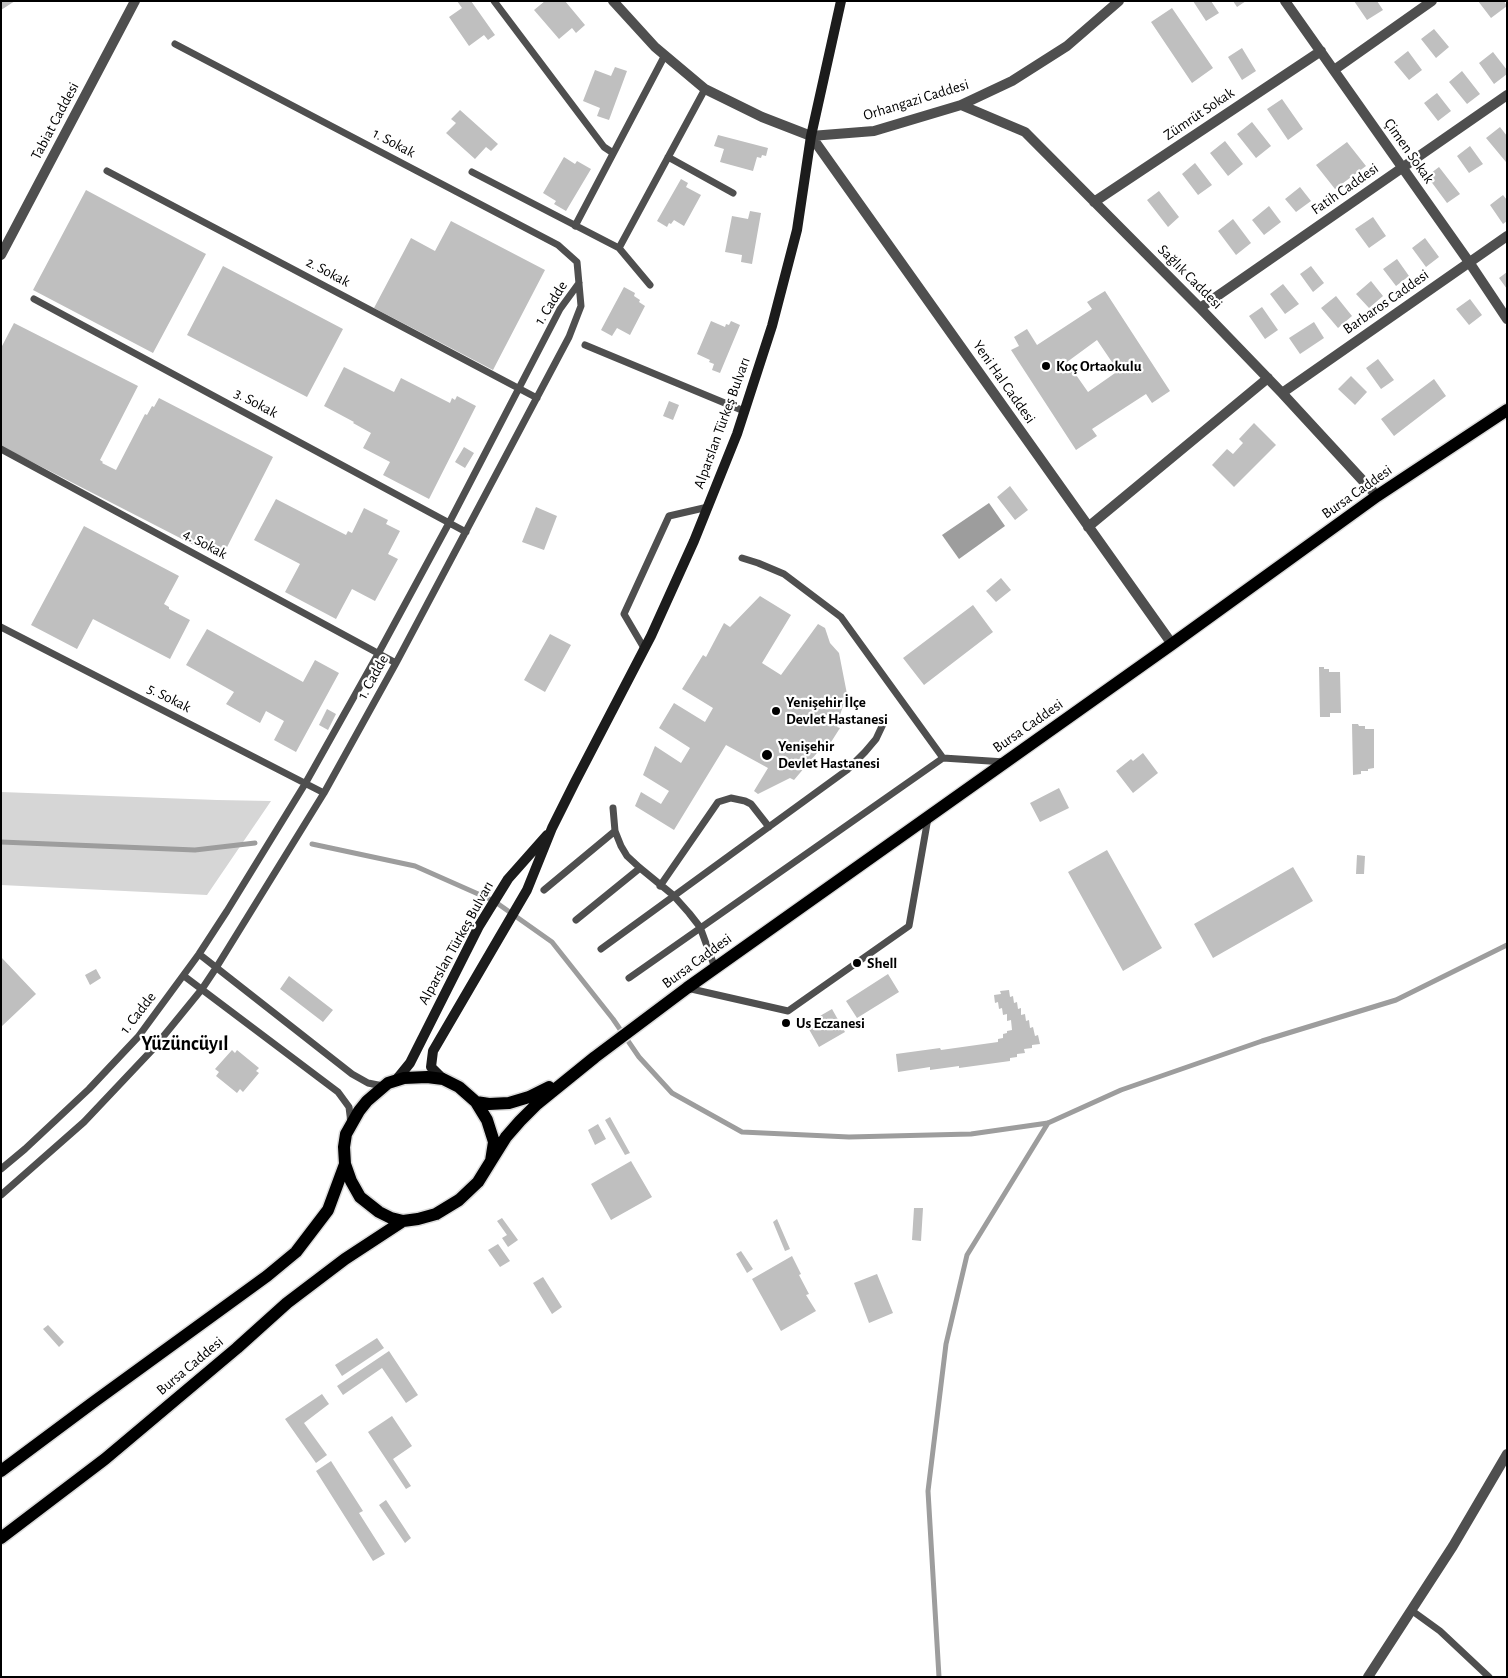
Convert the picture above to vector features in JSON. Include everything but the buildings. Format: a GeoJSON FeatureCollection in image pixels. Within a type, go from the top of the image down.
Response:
{"type":"FeatureCollection","features":[{"type":"Feature","properties":{"kind":"main road","name":"Alparslan Türkeş Bulvarı"},"geometry":{"type":"LineString","coordinates":[[443,1080],[431,1067],[433,1051],[527,890],[552,828],[644,648],[694,541],[744,411],[772,326],[797,230],[811,136],[841,1]]}},
{"type":"Feature","properties":{"kind":"main road","name":"Bursa Caddesi"},"geometry":{"type":"LineString","coordinates":[[491,1161],[506,1137],[537,1104],[687,988],[1378,496],[1507,410]]}},
{"type":"Feature","properties":{"kind":"main road","name":"Alparslan Türkeş Bulvarı"},"geometry":{"type":"LineString","coordinates":[[397,1079],[410,1063],[479,926],[508,879],[552,828]]}},
{"type":"Feature","properties":{"kind":"main road","name":"Bursa Caddesi"},"geometry":{"type":"LineString","coordinates":[[476,1102],[489,1104],[509,1103],[529,1097],[571,1076]]}},
{"type":"Feature","properties":{"kind":"main road"},"geometry":{"type":"LineString","coordinates":[[427,1077],[443,1080],[459,1087],[476,1102],[488,1120],[494,1142],[491,1161],[478,1182],[459,1200],[436,1214],[418,1220],[403,1221],[391,1218],[379,1212],[360,1197],[351,1181],[345,1164],[344,1147],[346,1134],[366,1101],[383,1086],[397,1079],[427,1077]]}},
{"type":"Feature","properties":{"kind":"main road","name":"Bursa Caddesi"},"geometry":{"type":"LineString","coordinates":[[1,1471],[267,1276],[296,1252],[328,1210],[345,1164]]}},
{"type":"Feature","properties":{"kind":"main road","name":"Bursa Caddesi"},"geometry":{"type":"LineString","coordinates":[[1,1538],[105,1459],[237,1348],[287,1303],[345,1259],[403,1221]]}},
{"type":"Feature","properties":{"kind":"street","name":"Tabiat Caddesi"},"geometry":{"type":"LineString","coordinates":[[1,254],[135,1]]}},
{"type":"Feature","properties":{"kind":"street"},"geometry":{"type":"LineString","coordinates":[[613,1],[665,55],[705,89],[762,118],[811,136]]}},
{"type":"Feature","properties":{"kind":"street","name":"Orhangazi Caddesi"},"geometry":{"type":"LineString","coordinates":[[811,136],[874,131],[961,105],[1012,81],[1067,46],[1119,1]]}},
{"type":"Feature","properties":{"kind":"street","name":"Çimen Sokak"},"geometry":{"type":"LineString","coordinates":[[1286,1],[1507,319]]}},
{"type":"Feature","properties":{"kind":"street"},"geometry":{"type":"LineString","coordinates":[[1334,70],[1432,1]]}},
{"type":"Feature","properties":{"kind":"street","name":"Zümrüt Sokak"},"geometry":{"type":"LineString","coordinates":[[1094,202],[1321,51]]}},
{"type":"Feature","properties":{"kind":"street","name":"Fatih Caddesi"},"geometry":{"type":"LineString","coordinates":[[1200,308],[1507,95]]}},
{"type":"Feature","properties":{"kind":"street","name":"Sağlık Caddesi"},"geometry":{"type":"LineString","coordinates":[[961,105],[1025,132],[1282,392],[1378,496]]}},
{"type":"Feature","properties":{"kind":"street","name":"Yeni Hal Caddesi"},"geometry":{"type":"LineString","coordinates":[[811,136],[1172,644]]}},
{"type":"Feature","properties":{"kind":"street","name":"Barbaros Caddesi"},"geometry":{"type":"LineString","coordinates":[[1282,392],[1507,236]]}},
{"type":"Feature","properties":{"kind":"street"},"geometry":{"type":"LineString","coordinates":[[1088,527],[1268,378]]}},
{"type":"Feature","properties":{"kind":"street"},"geometry":{"type":"LineString","coordinates":[[1368,1677],[1453,1546],[1507,1454]]}},
{"type":"Feature","properties":{"kind":"lane"},"geometry":{"type":"LineString","coordinates":[[494,1],[604,147],[613,153]]}},
{"type":"Feature","properties":{"kind":"lane","name":"1. Sokak"},"geometry":{"type":"LineString","coordinates":[[175,44],[558,245],[577,262],[579,283]]}},
{"type":"Feature","properties":{"kind":"lane"},"geometry":{"type":"LineString","coordinates":[[575,226],[665,55]]}},
{"type":"Feature","properties":{"kind":"lane"},"geometry":{"type":"LineString","coordinates":[[619,248],[705,89]]}},
{"type":"Feature","properties":{"kind":"lane"},"geometry":{"type":"LineString","coordinates":[[668,157],[732,193]]}},
{"type":"Feature","properties":{"kind":"lane","name":"2. Sokak"},"geometry":{"type":"LineString","coordinates":[[107,171],[537,398]]}},
{"type":"Feature","properties":{"kind":"lane"},"geometry":{"type":"LineString","coordinates":[[472,172],[619,248],[650,285]]}},
{"type":"Feature","properties":{"kind":"lane","name":"1. Cadde"},"geometry":{"type":"LineString","coordinates":[[1,1169],[82,1096],[138,1037],[200,954],[228,912],[305,784],[378,654],[449,523],[560,309],[579,283]]}},
{"type":"Feature","properties":{"kind":"lane","name":"1. Cadde"},"geometry":{"type":"LineString","coordinates":[[1,1195],[84,1122],[154,1049],[202,989],[216,968],[324,794],[466,532],[569,337],[581,306],[579,283]]}},
{"type":"Feature","properties":{"kind":"lane","name":"3. Sokak"},"geometry":{"type":"LineString","coordinates":[[34,299],[466,532]]}},
{"type":"Feature","properties":{"kind":"lane"},"geometry":{"type":"LineString","coordinates":[[585,345],[744,411]]}},
{"type":"Feature","properties":{"kind":"lane","name":"4. Sokak"},"geometry":{"type":"LineString","coordinates":[[1,449],[396,664]]}},
{"type":"Feature","properties":{"kind":"lane"},"geometry":{"type":"LineString","coordinates":[[644,648],[624,614],[668,516],[708,507]]}},
{"type":"Feature","properties":{"kind":"lane"},"geometry":{"type":"LineString","coordinates":[[742,558],[784,574],[841,617],[943,758]]}},
{"type":"Feature","properties":{"kind":"lane","name":"5. Sokak"},"geometry":{"type":"LineString","coordinates":[[1,627],[324,794]]}},
{"type":"Feature","properties":{"kind":"lane"},"geometry":{"type":"LineString","coordinates":[[601,949],[672,895],[847,770],[876,738],[884,722]]}},
{"type":"Feature","properties":{"kind":"lane"},"geometry":{"type":"LineString","coordinates":[[629,978],[943,758],[1005,762]]}},
{"type":"Feature","properties":{"kind":"lane"},"geometry":{"type":"LineString","coordinates":[[660,886],[718,802],[731,798],[751,804],[768,827]]}},
{"type":"Feature","properties":{"kind":"lane"},"geometry":{"type":"LineString","coordinates":[[613,808],[615,831],[627,856],[672,895],[700,927],[715,968]]}},
{"type":"Feature","properties":{"kind":"lane"},"geometry":{"type":"LineString","coordinates":[[687,988],[788,1011],[879,948],[909,926],[928,818]]}},
{"type":"Feature","properties":{"kind":"lane"},"geometry":{"type":"LineString","coordinates":[[544,890],[615,831]]}},
{"type":"Feature","properties":{"kind":"lane"},"geometry":{"type":"LineString","coordinates":[[576,920],[640,868]]}},
{"type":"Feature","properties":{"kind":"lane"},"geometry":{"type":"LineString","coordinates":[[200,954],[352,1074],[368,1083],[383,1086]]}},
{"type":"Feature","properties":{"kind":"lane"},"geometry":{"type":"LineString","coordinates":[[184,976],[338,1092],[349,1107],[351,1123]]}},
{"type":"Feature","properties":{"kind":"lane"},"geometry":{"type":"LineString","coordinates":[[1411,1610],[1440,1631],[1489,1677]]}},
{"type":"Feature","properties":{"kind":"shaded area"},"geometry":{"type":"Polygon","coordinates":[[[989,503],[1005,526],[959,559],[942,535],[989,503]]]}},
{"type":"Feature","properties":{"kind":"shaded area"},"geometry":{"type":"Polygon","coordinates":[[[1,792],[271,801],[207,895],[1,885],[1,792]]]}},
{"type":"Feature","properties":{"kind":"waterway"},"geometry":{"type":"LineString","coordinates":[[1,842],[195,850],[255,843]]}},
{"type":"Feature","properties":{"kind":"waterway"},"geometry":{"type":"LineString","coordinates":[[312,844],[415,866],[494,901],[552,942],[613,1019],[639,1057],[672,1093],[742,1132],[849,1137],[971,1134],[1048,1123],[1121,1090],[1262,1041],[1396,1000],[1507,945]]}},
{"type":"Feature","properties":{"kind":"waterway"},"geometry":{"type":"LineString","coordinates":[[939,1677],[928,1491],[946,1344],[967,1255],[1048,1123]]}},
{"type":"Feature","properties":{"kind":"place","name":"Koç Ortaokulu"},"geometry":{"type":"Point","coordinates":[1046,366]}},
{"type":"Feature","properties":{"kind":"place","name":"Yenişehir İlçe Devlet Hastanesi"},"geometry":{"type":"Point","coordinates":[776,711]}},
{"type":"Feature","properties":{"kind":"place","name":"Yenişehir Devlet Hastanesi"},"geometry":{"type":"Point","coordinates":[767,755]}},
{"type":"Feature","properties":{"kind":"place","name":"Shell"},"geometry":{"type":"Point","coordinates":[857,963]}},
{"type":"Feature","properties":{"kind":"place","name":"Us Eczanesi"},"geometry":{"type":"Point","coordinates":[786,1023]}},
{"type":"Feature","properties":{"kind":"district","name":"Yüzüncüyıl"},"geometry":{"type":"Point","coordinates":[185,1044]}}]}
